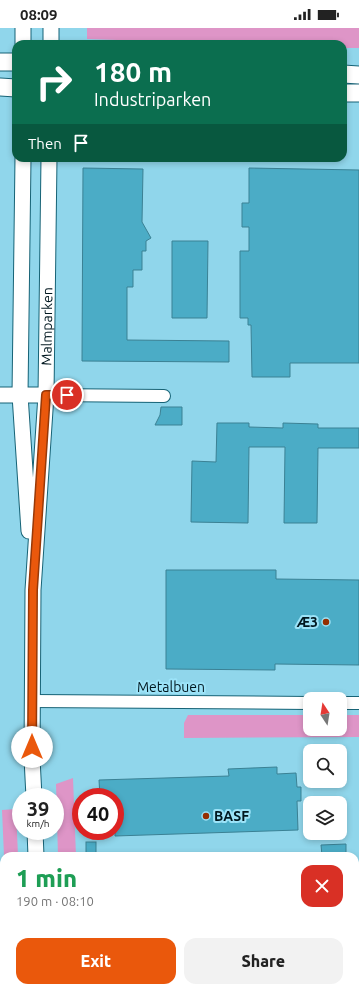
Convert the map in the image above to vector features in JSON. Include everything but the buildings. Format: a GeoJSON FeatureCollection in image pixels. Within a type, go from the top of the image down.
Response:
{"type":"FeatureCollection","features":[{"type":"Feature","properties":{"kind":"main road"},"geometry":{"type":"LineString","coordinates":[[0,62],[12,62]]}},
{"type":"Feature","properties":{"kind":"main road"},"geometry":{"type":"LineString","coordinates":[[347,74],[359,75]]}},
{"type":"Feature","properties":{"kind":"main road"},"geometry":{"type":"LineString","coordinates":[[0,87],[12,88]]}},
{"type":"Feature","properties":{"kind":"main road"},"geometry":{"type":"LineString","coordinates":[[347,93],[359,93]]}},
{"type":"Feature","properties":{"kind":"street"},"geometry":{"type":"LineString","coordinates":[[23,28],[23,40]]}},
{"type":"Feature","properties":{"kind":"street"},"geometry":{"type":"LineString","coordinates":[[51,28],[51,40]]}},
{"type":"Feature","properties":{"kind":"street","name":"Malmparken"},"geometry":{"type":"LineString","coordinates":[[23,162],[20,395],[33,590]]}},
{"type":"Feature","properties":{"kind":"street","name":"Malmparken"},"geometry":{"type":"LineString","coordinates":[[34,788],[32,701],[33,590],[46,395],[49,162]]}},
{"type":"Feature","properties":{"kind":"street"},"geometry":{"type":"LineString","coordinates":[[0,395],[164,396]]}},
{"type":"Feature","properties":{"kind":"street","name":"Metalbuen"},"geometry":{"type":"LineString","coordinates":[[32,701],[303,703]]}},
{"type":"Feature","properties":{"kind":"street"},"geometry":{"type":"LineString","coordinates":[[347,703],[359,703]]}},
{"type":"Feature","properties":{"kind":"street"},"geometry":{"type":"LineString","coordinates":[[35,840],[36,852]]}},
{"type":"Feature","properties":{"kind":"shaded area"},"geometry":{"type":"Polygon","coordinates":[[[87,28],[359,28],[359,48],[347,48],[347,40],[87,39],[87,28]]]}},
{"type":"Feature","properties":{"kind":"shaded area"},"geometry":{"type":"Polygon","coordinates":[[[188,715],[303,715],[303,736],[347,736],[347,715],[359,715],[359,737],[184,738],[184,723],[188,715]]]}},
{"type":"Feature","properties":{"kind":"shaded area"},"geometry":{"type":"Polygon","coordinates":[[[73,778],[72,840],[75,840],[76,852],[58,852],[58,840],[64,840],[64,788],[56,788],[56,784],[73,778]]]}},
{"type":"Feature","properties":{"kind":"shaded area"},"geometry":{"type":"Polygon","coordinates":[[[12,809],[12,840],[17,840],[18,852],[4,852],[2,810],[12,809]]]}},
{"type":"Feature","properties":{"kind":"place","name":"Æ3"},"geometry":{"type":"Point","coordinates":[326,622]}},
{"type":"Feature","properties":{"kind":"place","name":"BASF"},"geometry":{"type":"Point","coordinates":[206,816]}},
{"type":"Feature","properties":{"kind":"route"},"geometry":{"type":"LineString","coordinates":[[32,747],[33,590],[46,395],[67,395]]}}]}
